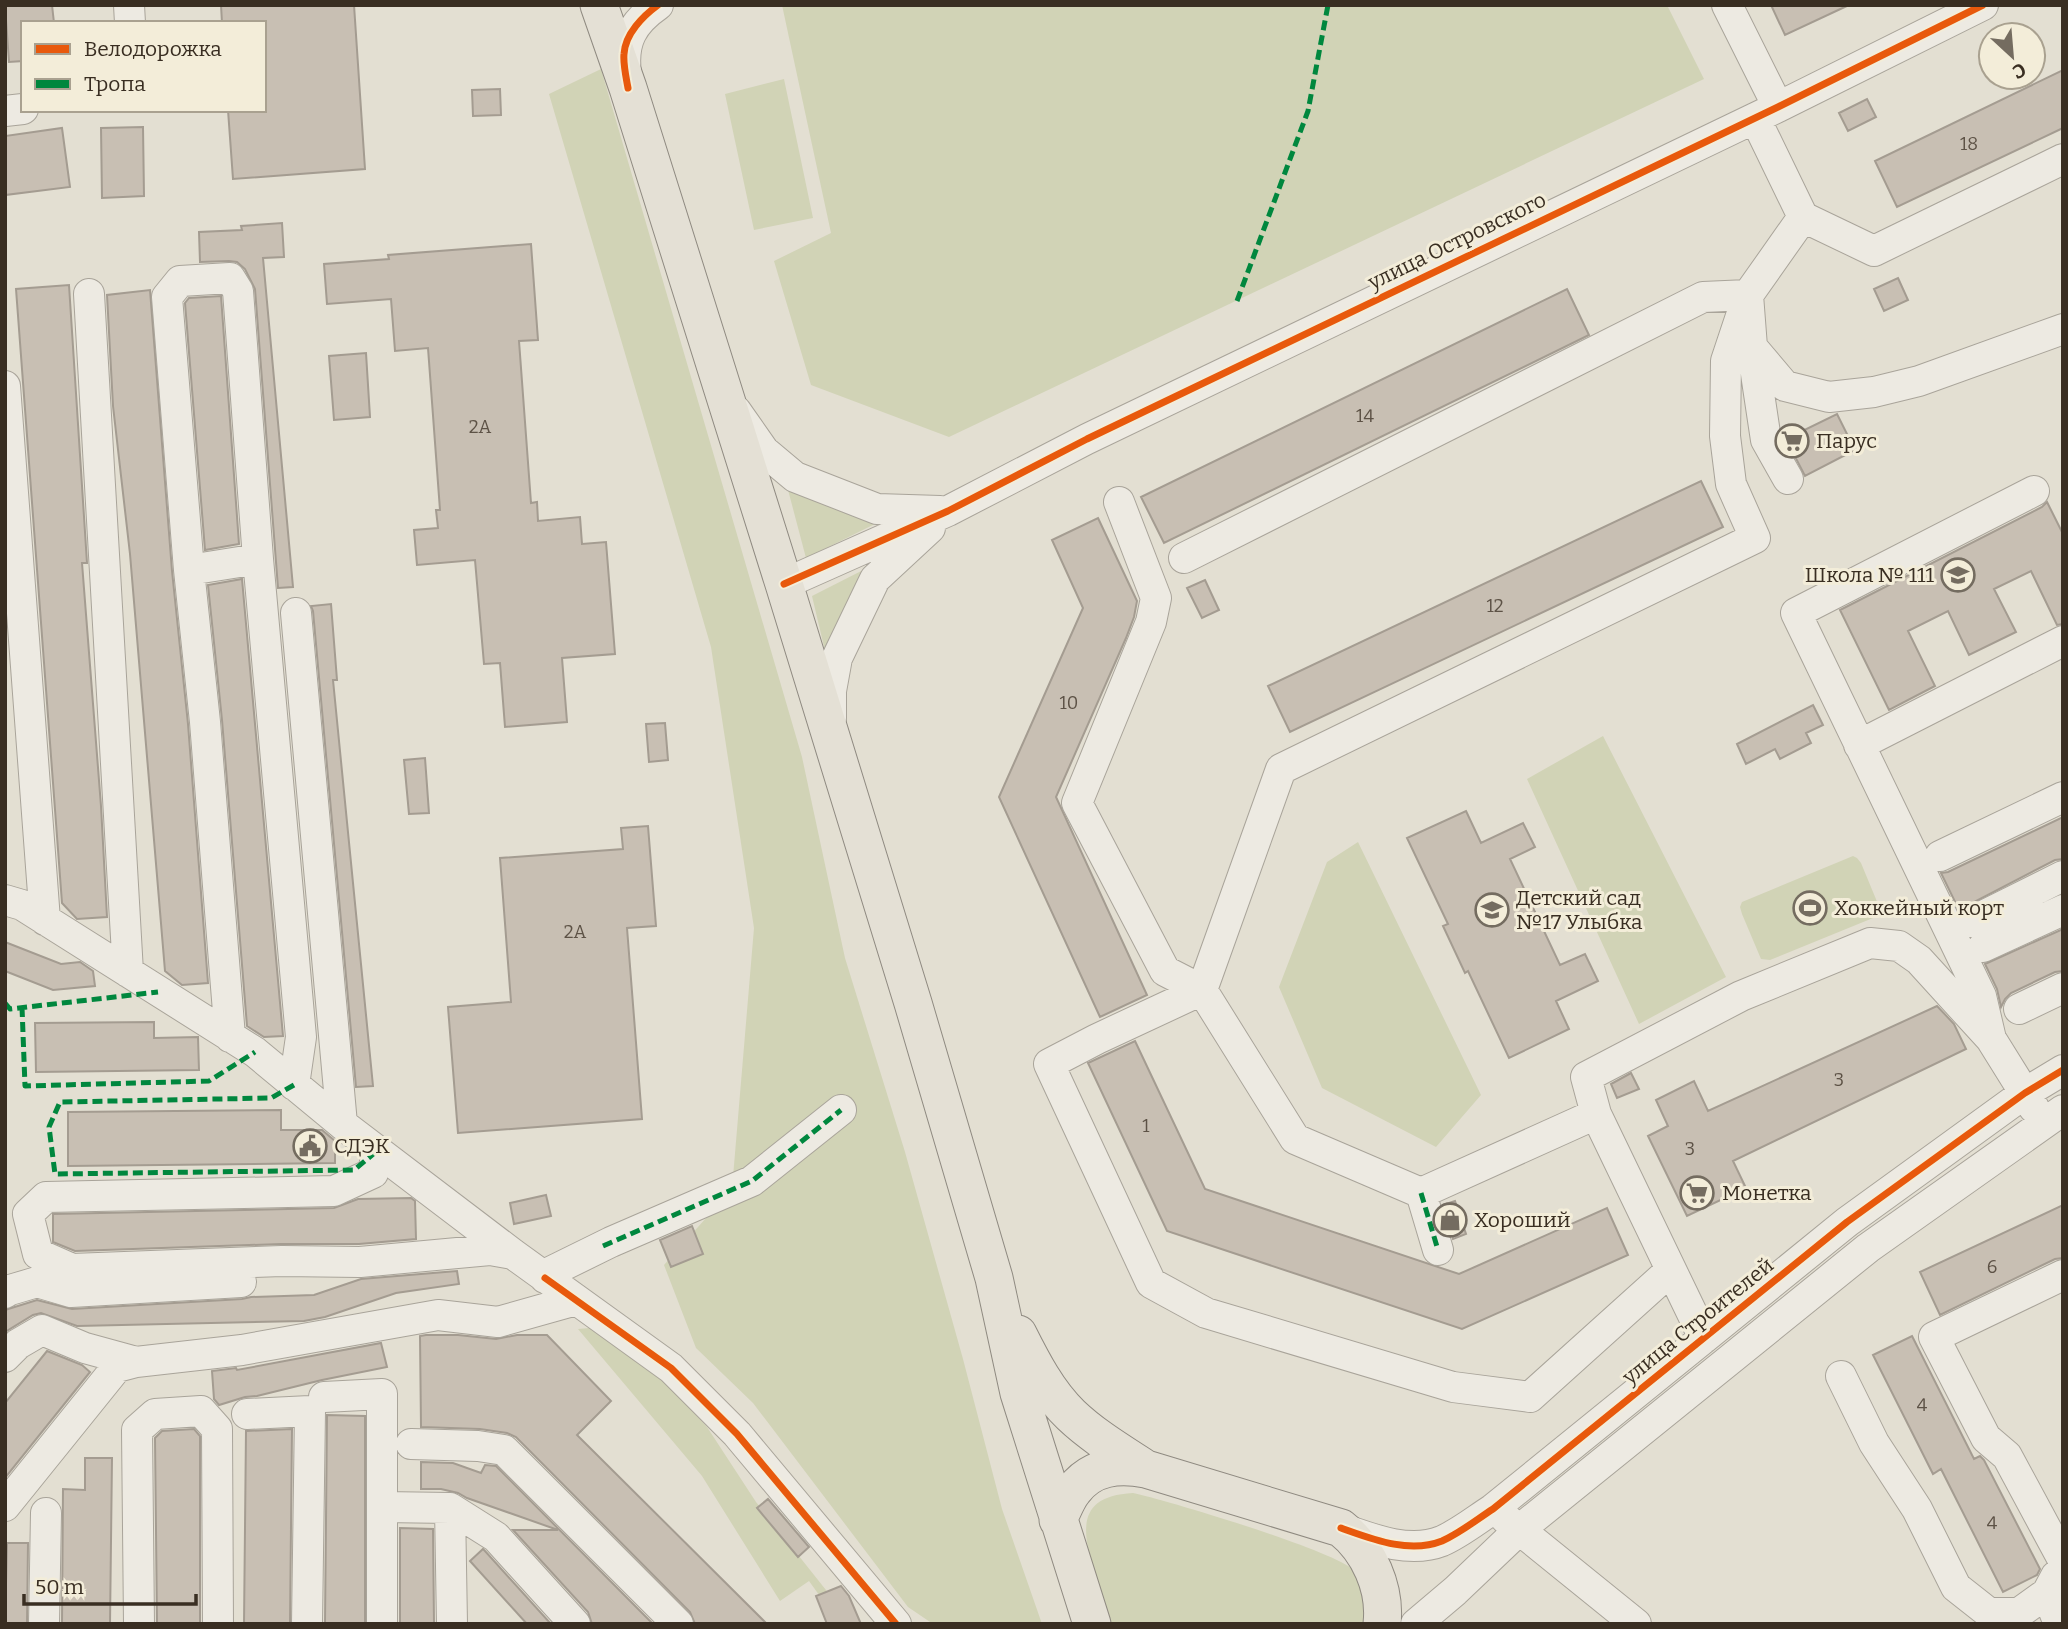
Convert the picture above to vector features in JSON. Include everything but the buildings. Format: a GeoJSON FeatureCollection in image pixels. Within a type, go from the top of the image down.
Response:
{"type":"FeatureCollection","features":[{"type":"Feature","properties":{"kind":"main road"},"geometry":{"type":"LineString","coordinates":[[599,5],[725,395],[913,1003],[994,1278],[1019,1393],[1091,1624]]}},
{"type":"Feature","properties":{"kind":"main road"},"geometry":{"type":"LineString","coordinates":[[994,1278],[1032,1362],[1069,1413],[1089,1431],[1146,1469]]}},
{"type":"Feature","properties":{"kind":"main road"},"geometry":{"type":"LineString","coordinates":[[1058,1520],[1073,1490],[1086,1478],[1111,1466],[1125,1465],[1340,1528],[1353,1538],[1364,1552],[1377,1580],[1383,1611],[1382,1624]]}},
{"type":"Feature","properties":{"kind":"street"},"geometry":{"type":"LineString","coordinates":[[628,88],[624,54],[629,36],[647,13],[658,5]]}},
{"type":"Feature","properties":{"kind":"street"},"geometry":{"type":"LineString","coordinates":[[1727,5],[1803,217],[1874,251],[2063,159]]}},
{"type":"Feature","properties":{"kind":"street","name":"улица Островского"},"geometry":{"type":"LineString","coordinates":[[948,511],[1087,439],[1767,113],[1983,5]]}},
{"type":"Feature","properties":{"kind":"street"},"geometry":{"type":"LineString","coordinates":[[1671,1270],[1530,1396],[1453,1387],[1206,1313],[1151,1283],[1049,1064],[1202,990],[1281,769],[1755,538],[1731,484],[1725,436],[1726,362],[1748,295],[1803,217]]}},
{"type":"Feature","properties":{"kind":"street"},"geometry":{"type":"LineString","coordinates":[[230,1037],[167,297],[180,281],[230,278],[238,291],[258,559],[301,1037],[294,1085]]}},
{"type":"Feature","properties":{"kind":"street"},"geometry":{"type":"LineString","coordinates":[[89,294],[128,972]]}},
{"type":"Feature","properties":{"kind":"street"},"geometry":{"type":"LineString","coordinates":[[1748,295],[1752,346],[1766,440],[1788,479]]}},
{"type":"Feature","properties":{"kind":"street"},"geometry":{"type":"LineString","coordinates":[[1184,558],[1703,297],[1748,295]]}},
{"type":"Feature","properties":{"kind":"street"},"geometry":{"type":"LineString","coordinates":[[1752,346],[1785,386],[1829,397],[1874,392],[1919,381],[2063,329]]}},
{"type":"Feature","properties":{"kind":"street"},"geometry":{"type":"LineString","coordinates":[[5,386],[46,920]]}},
{"type":"Feature","properties":{"kind":"street"},"geometry":{"type":"LineString","coordinates":[[725,395],[764,451],[795,477],[877,509],[948,511]]}},
{"type":"Feature","properties":{"kind":"street"},"geometry":{"type":"LineString","coordinates":[[1991,1039],[1981,996],[1796,613],[2034,491]]}},
{"type":"Feature","properties":{"kind":"street"},"geometry":{"type":"LineString","coordinates":[[1119,502],[1156,598],[1151,622],[1077,803],[1165,971],[1202,990],[1295,1139],[1421,1193],[1596,1114]]}},
{"type":"Feature","properties":{"kind":"street"},"geometry":{"type":"LineString","coordinates":[[784,584],[948,511]]}},
{"type":"Feature","properties":{"kind":"street"},"geometry":{"type":"LineString","coordinates":[[831,737],[831,691],[837,658],[875,579],[948,511]]}},
{"type":"Feature","properties":{"kind":"street"},"geometry":{"type":"LineString","coordinates":[[189,570],[258,559]]}},
{"type":"Feature","properties":{"kind":"street"},"geometry":{"type":"LineString","coordinates":[[296,613],[342,1124]]}},
{"type":"Feature","properties":{"kind":"street"},"geometry":{"type":"LineString","coordinates":[[1859,745],[2063,640]]}},
{"type":"Feature","properties":{"kind":"street"},"geometry":{"type":"LineString","coordinates":[[1940,856],[2063,797]]}},
{"type":"Feature","properties":{"kind":"street"},"geometry":{"type":"LineString","coordinates":[[2063,876],[1977,935],[2063,910]]}},
{"type":"Feature","properties":{"kind":"street"},"geometry":{"type":"LineString","coordinates":[[5,900],[22,905],[255,1052],[377,1151],[545,1278],[671,1368],[737,1434],[896,1624]]}},
{"type":"Feature","properties":{"kind":"street"},"geometry":{"type":"LineString","coordinates":[[1416,1624],[1520,1530],[1868,1248],[2053,1116],[2025,1093],[1991,1039],[1919,960],[1899,946],[1870,943],[1741,996],[1586,1077],[1596,1114],[1704,1338]]}},
{"type":"Feature","properties":{"kind":"street"},"geometry":{"type":"LineString","coordinates":[[2019,1009],[2063,988]]}},
{"type":"Feature","properties":{"kind":"street","name":"улица Строителей"},"geometry":{"type":"LineString","coordinates":[[1340,1528],[1393,1544],[1415,1545],[1440,1541],[1470,1525],[1847,1222],[2025,1093],[2063,1070]]}},
{"type":"Feature","properties":{"kind":"street"},"geometry":{"type":"LineString","coordinates":[[545,1278],[550,1272],[603,1246],[752,1181],[841,1110]]}},
{"type":"Feature","properties":{"kind":"street"},"geometry":{"type":"LineString","coordinates":[[377,1151],[373,1173],[334,1191],[46,1197],[28,1214],[38,1254],[72,1269],[282,1261],[360,1262],[491,1250],[513,1254]]}},
{"type":"Feature","properties":{"kind":"street"},"geometry":{"type":"LineString","coordinates":[[1421,1193],[1438,1250]]}},
{"type":"Feature","properties":{"kind":"street"},"geometry":{"type":"LineString","coordinates":[[5,1293],[37,1282],[71,1292],[322,1278],[360,1262]]}},
{"type":"Feature","properties":{"kind":"street"},"geometry":{"type":"LineString","coordinates":[[1841,1376],[1874,1443],[1917,1509],[1956,1587],[1989,1613],[2019,1613],[2047,1593],[2063,1561],[2007,1456],[1986,1438],[1934,1337],[2063,1275]]}},
{"type":"Feature","properties":{"kind":"street"},"geometry":{"type":"LineString","coordinates":[[5,1506],[117,1367],[242,1350],[438,1315],[498,1322],[576,1300]]}},
{"type":"Feature","properties":{"kind":"street"},"geometry":{"type":"LineString","coordinates":[[5,1357],[18,1344],[43,1330],[85,1348],[136,1363]]}},
{"type":"Feature","properties":{"kind":"street"},"geometry":{"type":"LineString","coordinates":[[324,1397],[382,1394],[382,1624]]}},
{"type":"Feature","properties":{"kind":"street"},"geometry":{"type":"LineString","coordinates":[[139,1624],[137,1430],[155,1414],[201,1411],[218,1429],[218,1624]]}},
{"type":"Feature","properties":{"kind":"street"},"geometry":{"type":"LineString","coordinates":[[247,1414],[310,1411],[307,1624]]}},
{"type":"Feature","properties":{"kind":"street"},"geometry":{"type":"LineString","coordinates":[[411,1444],[478,1446],[504,1450],[678,1624]]}},
{"type":"Feature","properties":{"kind":"street"},"geometry":{"type":"LineString","coordinates":[[383,1507],[450,1508],[496,1537],[575,1624]]}},
{"type":"Feature","properties":{"kind":"street"},"geometry":{"type":"LineString","coordinates":[[450,1508],[452,1624]]}},
{"type":"Feature","properties":{"kind":"street"},"geometry":{"type":"LineString","coordinates":[[1493,1509],[1636,1624]]}},
{"type":"Feature","properties":{"kind":"street"},"geometry":{"type":"LineString","coordinates":[[44,1624],[46,1513]]}},
{"type":"Feature","properties":{"kind":"street"},"geometry":{"type":"LineString","coordinates":[[2047,1593],[2059,1624]]}},
{"type":"Feature","properties":{"kind":"green space"},"geometry":{"type":"Polygon","coordinates":[[[782,5],[1667,5],[1704,79],[949,437],[811,385],[774,261],[831,233],[782,5]]]}},
{"type":"Feature","properties":{"kind":"green space"},"geometry":{"type":"Polygon","coordinates":[[[601,69],[802,757],[845,958],[905,1152],[1002,1509],[1042,1624],[933,1624],[908,1607],[753,1403],[696,1348],[664,1265],[732,1189],[754,928],[711,647],[549,94],[601,69]]]}},
{"type":"Feature","properties":{"kind":"green space"},"geometry":{"type":"Polygon","coordinates":[[[784,79],[813,218],[754,230],[725,94],[784,79]]]}},
{"type":"Feature","properties":{"kind":"green space"},"geometry":{"type":"Polygon","coordinates":[[[787,486],[879,522],[806,558],[787,486]]]}},
{"type":"Feature","properties":{"kind":"green space"},"geometry":{"type":"Polygon","coordinates":[[[875,564],[826,655],[812,596],[875,564]]]}},
{"type":"Feature","properties":{"kind":"green space"},"geometry":{"type":"Polygon","coordinates":[[[1603,736],[1726,977],[1639,1024],[1527,779],[1603,736]]]}},
{"type":"Feature","properties":{"kind":"green space"},"geometry":{"type":"Polygon","coordinates":[[[1358,842],[1481,1095],[1436,1147],[1322,1088],[1279,987],[1327,862],[1358,842]]]}},
{"type":"Feature","properties":{"kind":"green space","name":"Хоккейный корт"},"geometry":{"type":"Polygon","coordinates":[[[1853,856],[1861,863],[1878,904],[1876,915],[1770,960],[1761,959],[1742,914],[1742,902],[1853,856]]]}},
{"type":"Feature","properties":{"kind":"green space"},"geometry":{"type":"Polygon","coordinates":[[[600,1327],[669,1385],[707,1427],[756,1502],[853,1624],[840,1624],[809,1581],[780,1601],[702,1476],[578,1329],[600,1327]]]}},
{"type":"Feature","properties":{"kind":"green space"},"geometry":{"type":"Polygon","coordinates":[[[1133,1493],[1180,1505],[1287,1540],[1343,1563],[1360,1578],[1365,1597],[1365,1624],[1110,1624],[1090,1555],[1086,1528],[1093,1508],[1102,1500],[1133,1493]]]}},
{"type":"Feature","properties":{"kind":"marked path"},"geometry":{"type":"LineString","coordinates":[[1237,301],[1308,111],[1328,5]]}},
{"type":"Feature","properties":{"kind":"marked path"},"geometry":{"type":"LineString","coordinates":[[5,1003],[10,1009],[158,992]]}},
{"type":"Feature","properties":{"kind":"marked path"},"geometry":{"type":"LineString","coordinates":[[22,1007],[25,1086],[209,1081],[255,1052]]}},
{"type":"Feature","properties":{"kind":"marked path"},"geometry":{"type":"LineString","coordinates":[[294,1085],[271,1098],[60,1102],[49,1127],[55,1174],[354,1170],[377,1151]]}},
{"type":"Feature","properties":{"kind":"marked path"},"geometry":{"type":"LineString","coordinates":[[603,1246],[752,1181],[841,1110]]}},
{"type":"Feature","properties":{"kind":"marked path"},"geometry":{"type":"LineString","coordinates":[[1421,1193],[1438,1250]]}},
{"type":"Feature","properties":{"kind":"cycle path"},"geometry":{"type":"LineString","coordinates":[[628,88],[625,47],[641,20],[658,5]]}},
{"type":"Feature","properties":{"kind":"cycle path"},"geometry":{"type":"LineString","coordinates":[[784,584],[948,511],[1087,439],[1778,107],[1983,5]]}},
{"type":"Feature","properties":{"kind":"cycle path"},"geometry":{"type":"LineString","coordinates":[[1341,1528],[1404,1546],[1429,1545],[1462,1530],[1493,1509],[1847,1222],[2025,1093],[2063,1070]]}},
{"type":"Feature","properties":{"kind":"cycle path"},"geometry":{"type":"LineString","coordinates":[[545,1278],[671,1368],[737,1434],[896,1624]]}},
{"type":"Feature","properties":{"kind":"place","name":"Парус"},"geometry":{"type":"Point","coordinates":[1792,441]}},
{"type":"Feature","properties":{"kind":"place","name":"Школа № 111"},"geometry":{"type":"Point","coordinates":[1958,575]}},
{"type":"Feature","properties":{"kind":"place","name":"Хоккейный корт"},"geometry":{"type":"Point","coordinates":[1810,908]}},
{"type":"Feature","properties":{"kind":"place","name":"Детский сад №17 Улыбка"},"geometry":{"type":"Point","coordinates":[1492,910]}},
{"type":"Feature","properties":{"kind":"place","name":"СДЭК"},"geometry":{"type":"Point","coordinates":[310,1146]}},
{"type":"Feature","properties":{"kind":"place","name":"Монетка"},"geometry":{"type":"Point","coordinates":[1697,1193]}},
{"type":"Feature","properties":{"kind":"place","name":"Хороший"},"geometry":{"type":"Point","coordinates":[1450,1220]}}]}
